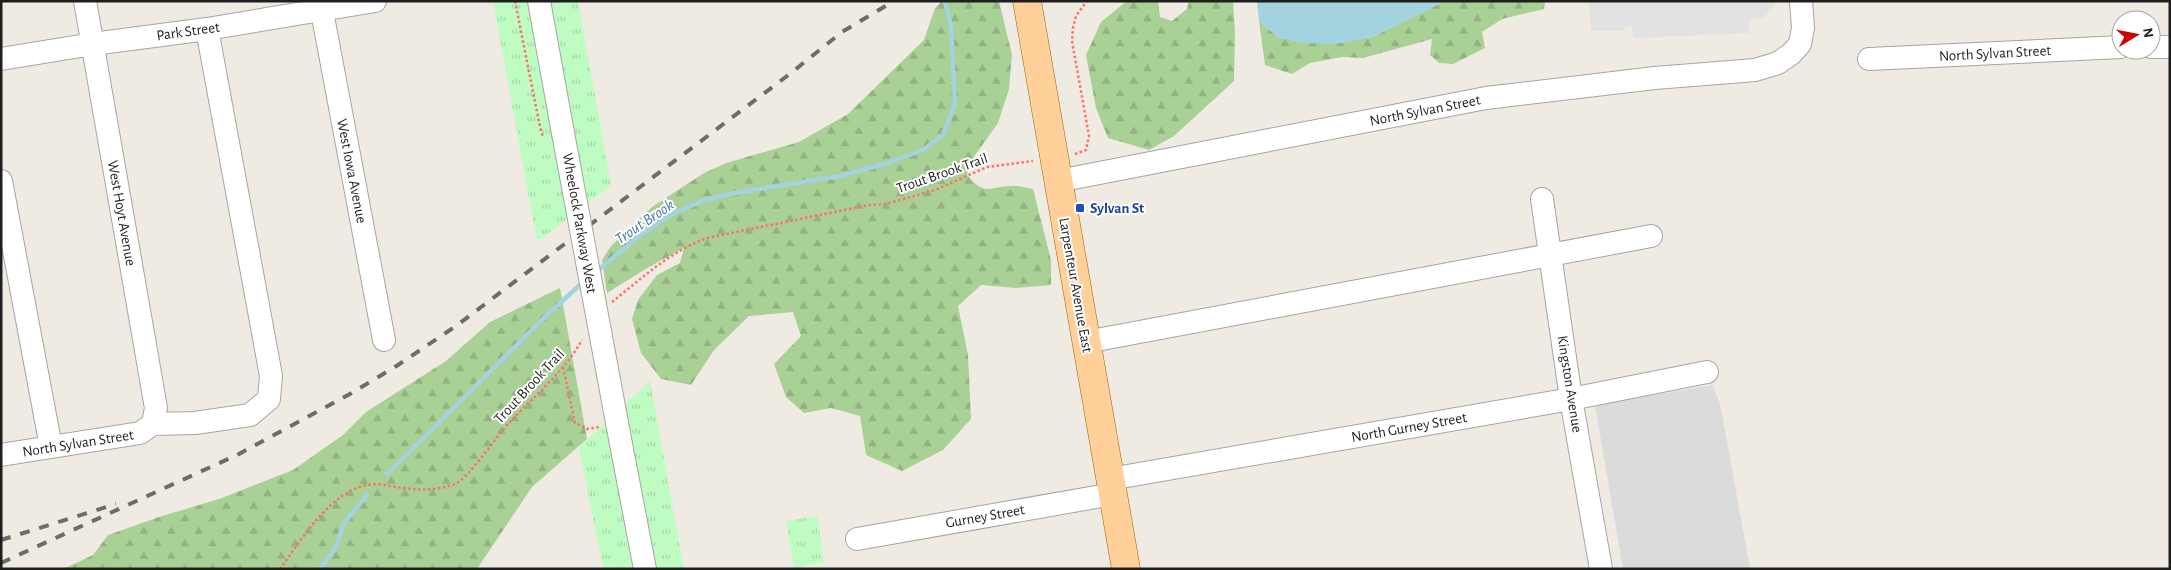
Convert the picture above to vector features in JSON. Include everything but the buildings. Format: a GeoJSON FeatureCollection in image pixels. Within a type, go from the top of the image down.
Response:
{"type":"FeatureCollection","features":[{"type":"Feature","properties":{"kind":"main road","name":"Larpenteur Avenue East"},"geometry":{"type":"LineString","coordinates":[[1027,1],[1126,569]]}},
{"type":"Feature","properties":{"kind":"street","name":"West Hoyt Avenue"},"geometry":{"type":"LineString","coordinates":[[85,1],[156,408],[152,424]]}},
{"type":"Feature","properties":{"kind":"street","name":"Park Street"},"geometry":{"type":"LineString","coordinates":[[1,59],[93,44],[207,29],[321,6],[375,1]]}},
{"type":"Feature","properties":{"kind":"street","name":"Wheelock Parkway West"},"geometry":{"type":"LineString","coordinates":[[539,1],[555,138],[621,444],[645,569]]}},
{"type":"Feature","properties":{"kind":"street","name":"North Sylvan Street"},"geometry":{"type":"LineString","coordinates":[[1058,181],[1486,98],[1655,78],[1755,70],[1778,63],[1791,54],[1800,44],[1803,28],[1801,1]]}},
{"type":"Feature","properties":{"kind":"street","name":"West Iowa Avenue"},"geometry":{"type":"LineString","coordinates":[[321,6],[384,340]]}},
{"type":"Feature","properties":{"kind":"street"},"geometry":{"type":"LineString","coordinates":[[152,424],[195,423],[250,414],[269,399],[270,376],[207,29]]}},
{"type":"Feature","properties":{"kind":"street","name":"North Sylvan Street"},"geometry":{"type":"LineString","coordinates":[[1868,59],[2111,47]]}},
{"type":"Feature","properties":{"kind":"street"},"geometry":{"type":"LineString","coordinates":[[1,181],[51,447]]}},
{"type":"Feature","properties":{"kind":"street","name":"Kingston Avenue"},"geometry":{"type":"LineString","coordinates":[[1542,199],[1571,399],[1601,569]]}},
{"type":"Feature","properties":{"kind":"street"},"geometry":{"type":"LineString","coordinates":[[1086,342],[1651,236]]}},
{"type":"Feature","properties":{"kind":"street","name":"North Gurney Street"},"geometry":{"type":"LineString","coordinates":[[1112,486],[1707,372]]}},
{"type":"Feature","properties":{"kind":"street","name":"North Sylvan Street"},"geometry":{"type":"LineString","coordinates":[[1,455],[140,433],[152,424]]}},
{"type":"Feature","properties":{"kind":"street","name":"Gurney Street"},"geometry":{"type":"LineString","coordinates":[[857,539],[1112,486]]}},
{"type":"Feature","properties":{"kind":"path"},"geometry":{"type":"LineString","coordinates":[[514,1],[540,127],[555,138]]}},
{"type":"Feature","properties":{"kind":"path"},"geometry":{"type":"LineString","coordinates":[[1075,154],[1086,150],[1090,136],[1072,41],[1076,16],[1087,1]]}},
{"type":"Feature","properties":{"kind":"path","name":"Trout Brook Trail"},"geometry":{"type":"LineString","coordinates":[[612,302],[659,264],[684,248],[707,238],[886,204],[935,190],[987,167],[1038,160]]}},
{"type":"Feature","properties":{"kind":"path","name":"Trout Brook Trail"},"geometry":{"type":"LineString","coordinates":[[280,569],[315,522],[343,495],[374,484],[427,490],[446,486],[463,479],[510,422],[564,367],[584,337]]}},
{"type":"Feature","properties":{"kind":"path"},"geometry":{"type":"LineString","coordinates":[[564,367],[575,424],[588,429],[599,427]]}},
{"type":"Feature","properties":{"kind":"shaded area"},"geometry":{"type":"Polygon","coordinates":[[[1589,1],[1775,1],[1773,8],[1764,17],[1749,20],[1749,33],[1633,38],[1630,25],[1621,31],[1591,31],[1589,1]]]}},
{"type":"Feature","properties":{"kind":"shaded area"},"geometry":{"type":"Polygon","coordinates":[[[1713,385],[1721,408],[1750,569],[1623,569],[1595,405],[1713,385]]]}},
{"type":"Feature","properties":{"kind":"green space"},"geometry":{"type":"Polygon","coordinates":[[[493,1],[578,1],[611,185],[537,242],[493,1]]]}},
{"type":"Feature","properties":{"kind":"green space"},"geometry":{"type":"Polygon","coordinates":[[[942,1],[999,1],[1012,55],[1009,89],[998,123],[971,161],[967,175],[982,188],[986,189],[1018,186],[1033,189],[1051,260],[1051,285],[1016,288],[981,285],[958,306],[968,355],[971,419],[943,450],[902,471],[866,455],[860,416],[831,408],[804,413],[786,397],[774,364],[801,336],[793,312],[749,316],[714,350],[691,385],[661,379],[641,353],[632,319],[638,300],[657,275],[680,263],[684,248],[607,293],[602,260],[611,246],[652,207],[704,173],[726,163],[799,142],[848,114],[924,40],[935,8],[942,1]]]}},
{"type":"Feature","properties":{"kind":"green space"},"geometry":{"type":"Polygon","coordinates":[[[1127,1],[1158,1],[1160,17],[1172,21],[1187,9],[1189,1],[1233,1],[1235,33],[1234,81],[1174,136],[1149,150],[1108,138],[1096,108],[1086,55],[1101,22],[1127,1]]]}},
{"type":"Feature","properties":{"kind":"green space"},"geometry":{"type":"Polygon","coordinates":[[[1445,1],[1545,1],[1544,9],[1502,19],[1482,32],[1485,48],[1453,64],[1439,63],[1430,55],[1432,39],[1363,58],[1342,57],[1310,63],[1292,74],[1265,65],[1259,21],[1278,37],[1303,43],[1370,38],[1445,1]]]}},
{"type":"Feature","properties":{"kind":"green space"},"geometry":{"type":"Polygon","coordinates":[[[560,288],[587,439],[532,487],[477,569],[63,569],[93,555],[108,535],[219,499],[293,470],[343,435],[366,412],[446,361],[490,322],[560,288]]]}},
{"type":"Feature","properties":{"kind":"green space"},"geometry":{"type":"Polygon","coordinates":[[[650,381],[684,569],[603,569],[579,447],[650,381]]]}},
{"type":"Feature","properties":{"kind":"green space"},"geometry":{"type":"Polygon","coordinates":[[[817,516],[824,562],[794,568],[786,521],[817,516]]]}},
{"type":"Feature","properties":{"kind":"water"},"geometry":{"type":"Polygon","coordinates":[[[1257,1],[1445,1],[1370,38],[1335,44],[1303,43],[1278,37],[1259,21],[1257,1]]]}},
{"type":"Feature","properties":{"kind":"waterway","name":"Trout Brook"},"geometry":{"type":"LineString","coordinates":[[597,271],[641,235],[671,215],[704,200],[740,192],[840,176],[887,163],[923,150],[943,135],[955,104],[951,26],[945,1]]}},
{"type":"Feature","properties":{"kind":"waterway","name":"Trout Brook"},"geometry":{"type":"LineString","coordinates":[[387,474],[543,319],[583,282]]}},
{"type":"Feature","properties":{"kind":"waterway","name":"Trout Brook"},"geometry":{"type":"LineString","coordinates":[[320,569],[335,549],[344,523],[367,495]]}},
{"type":"Feature","properties":{"kind":"railway"},"geometry":{"type":"LineString","coordinates":[[1,563],[239,454],[350,394],[398,365],[456,326],[791,73],[842,32],[894,1]]}},
{"type":"Feature","properties":{"kind":"railway"},"geometry":{"type":"LineString","coordinates":[[1,540],[116,504]]}},
{"type":"Feature","properties":{"kind":"place","name":"Sylvan St"},"geometry":{"type":"Point","coordinates":[1080,208]}}]}
